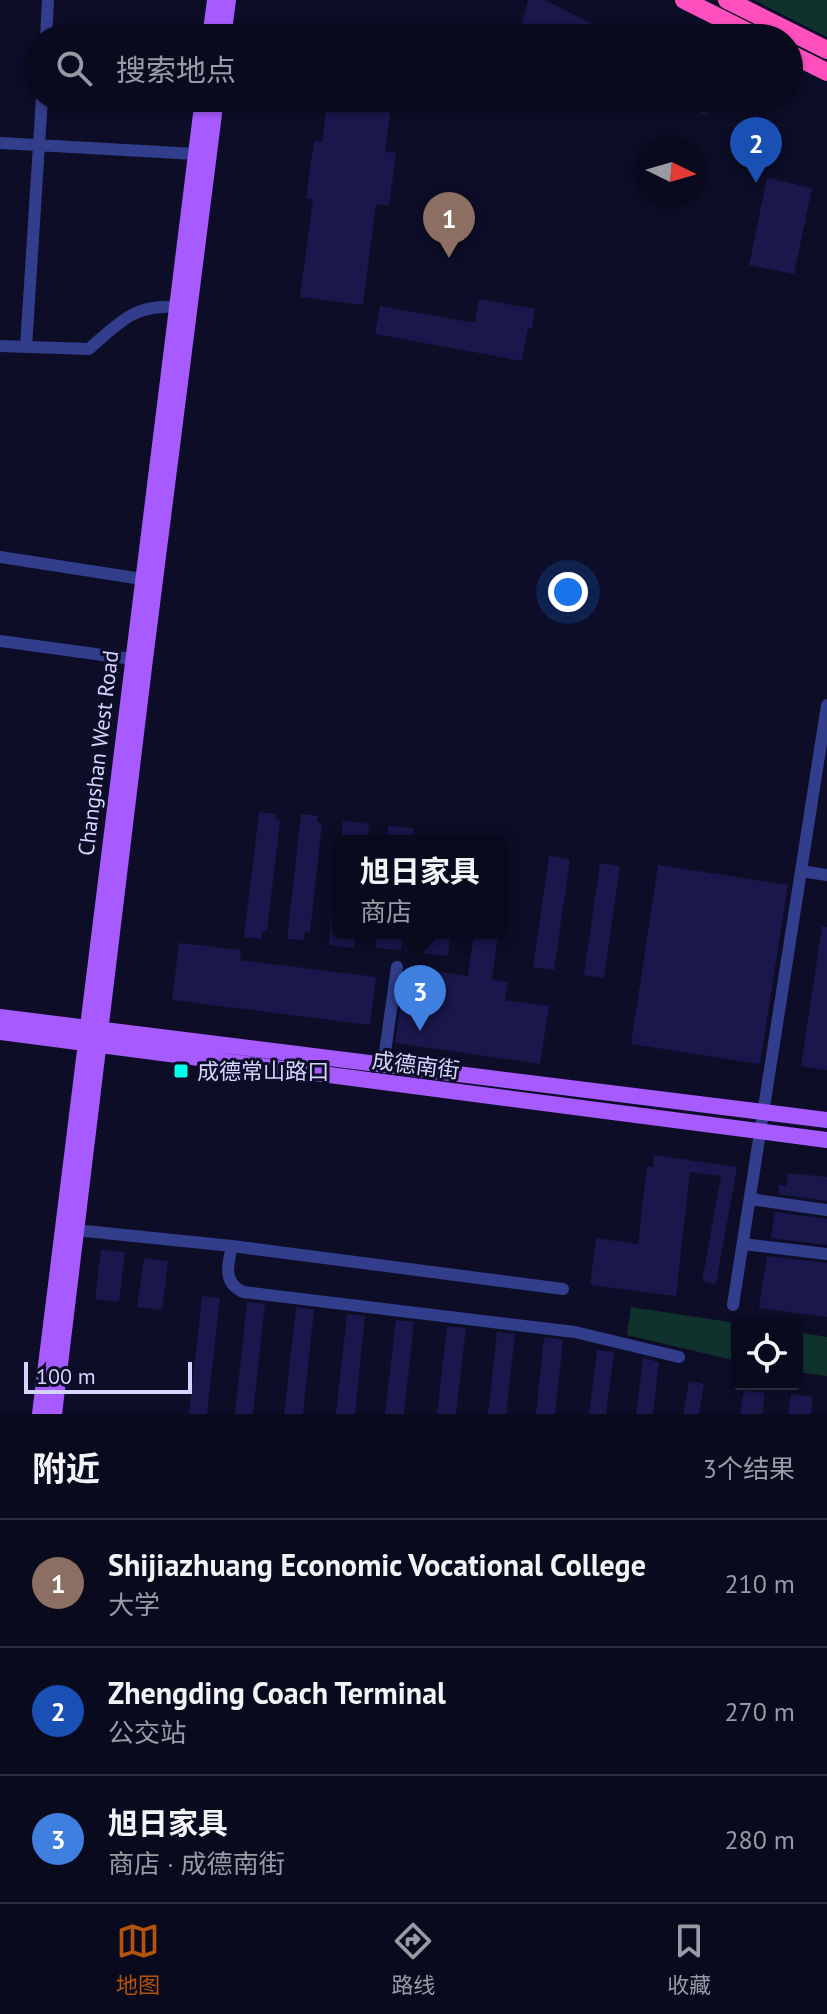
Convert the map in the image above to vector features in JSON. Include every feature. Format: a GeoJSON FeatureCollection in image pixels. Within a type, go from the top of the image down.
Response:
{"type":"FeatureCollection","features":[{"type":"Feature","properties":{"kind":"highway"},"geometry":{"type":"LineString","coordinates":[[684,0],[732,24]]}},
{"type":"Feature","properties":{"kind":"highway"},"geometry":{"type":"LineString","coordinates":[[727,0],[775,24]]}},
{"type":"Feature","properties":{"kind":"highway"},"geometry":{"type":"LineString","coordinates":[[803,38],[827,50]]}},
{"type":"Feature","properties":{"kind":"highway"},"geometry":{"type":"LineString","coordinates":[[803,60],[827,72]]}},
{"type":"Feature","properties":{"kind":"main road"},"geometry":{"type":"LineString","coordinates":[[212,24],[215,0]]}},
{"type":"Feature","properties":{"kind":"main road"},"geometry":{"type":"LineString","coordinates":[[225,24],[228,0]]}},
{"type":"Feature","properties":{"kind":"main road","name":"Changshan West Road"},"geometry":{"type":"LineString","coordinates":[[54,1414],[132,659],[201,112]]}},
{"type":"Feature","properties":{"kind":"main road","name":"Changshan West Road"},"geometry":{"type":"LineString","coordinates":[[40,1414],[214,112]]}},
{"type":"Feature","properties":{"kind":"main road","name":"成德南街"},"geometry":{"type":"LineString","coordinates":[[0,1017],[92,1037],[827,1140]]}},
{"type":"Feature","properties":{"kind":"main road","name":"成德南街"},"geometry":{"type":"LineString","coordinates":[[0,1032],[92,1037],[383,1066],[827,1120]]}},
{"type":"Feature","properties":{"kind":"street"},"geometry":{"type":"LineString","coordinates":[[47,24],[48,0]]}},
{"type":"Feature","properties":{"kind":"street"},"geometry":{"type":"LineString","coordinates":[[26,347],[41,112]]}},
{"type":"Feature","properties":{"kind":"street"},"geometry":{"type":"LineString","coordinates":[[0,143],[196,154]]}},
{"type":"Feature","properties":{"kind":"street"},"geometry":{"type":"LineString","coordinates":[[0,346],[89,349],[121,321],[138,311],[156,306],[176,307]]}},
{"type":"Feature","properties":{"kind":"street"},"geometry":{"type":"LineString","coordinates":[[0,557],[142,579]]}},
{"type":"Feature","properties":{"kind":"street"},"geometry":{"type":"LineString","coordinates":[[0,641],[132,659]]}},
{"type":"Feature","properties":{"kind":"street"},"geometry":{"type":"LineString","coordinates":[[733,1305],[801,871],[820,790],[827,705]]}},
{"type":"Feature","properties":{"kind":"street"},"geometry":{"type":"LineString","coordinates":[[801,871],[827,875]]}},
{"type":"Feature","properties":{"kind":"street"},"geometry":{"type":"LineString","coordinates":[[383,1066],[397,967]]}},
{"type":"Feature","properties":{"kind":"street"},"geometry":{"type":"LineString","coordinates":[[750,1199],[827,1210]]}},
{"type":"Feature","properties":{"kind":"street"},"geometry":{"type":"LineString","coordinates":[[75,1230],[232,1246],[563,1289]]}},
{"type":"Feature","properties":{"kind":"street"},"geometry":{"type":"LineString","coordinates":[[743,1244],[827,1254]]}},
{"type":"Feature","properties":{"kind":"street"},"geometry":{"type":"LineString","coordinates":[[232,1246],[229,1280],[233,1287],[243,1292],[575,1332],[679,1357]]}},
{"type":"Feature","properties":{"kind":"green space"},"geometry":{"type":"Polygon","coordinates":[[[754,0],[827,0],[827,37],[754,0]]]}},
{"type":"Feature","properties":{"kind":"green space"},"geometry":{"type":"Polygon","coordinates":[[[631,1307],[731,1322],[731,1360],[627,1335],[631,1307]]]}},
{"type":"Feature","properties":{"kind":"green space"},"geometry":{"type":"Polygon","coordinates":[[[803,1333],[827,1337],[827,1376],[803,1373],[803,1333]]]}},
{"type":"Feature","properties":{"kind":"building"},"geometry":{"type":"Polygon","coordinates":[[[528,0],[545,0],[592,24],[524,24],[528,0]]]}},
{"type":"Feature","properties":{"kind":"building"},"geometry":{"type":"Polygon","coordinates":[[[326,112],[390,112],[385,152],[396,153],[389,206],[376,204],[363,305],[300,297],[313,199],[306,198],[314,141],[322,142],[326,112]]]}},
{"type":"Feature","properties":{"kind":"building"},"geometry":{"type":"Polygon","coordinates":[[[767,178],[812,188],[794,274],[749,265],[767,178]]]}},
{"type":"Feature","properties":{"kind":"building"},"geometry":{"type":"Polygon","coordinates":[[[479,299],[535,309],[522,361],[375,334],[380,306],[475,323],[479,299]]]}},
{"type":"Feature","properties":{"kind":"building"},"geometry":{"type":"Polygon","coordinates":[[[259,812],[276,814],[275,820],[280,821],[267,931],[262,931],[261,939],[244,937],[259,812]]]}},
{"type":"Feature","properties":{"kind":"building"},"geometry":{"type":"Polygon","coordinates":[[[301,814],[318,816],[317,822],[322,823],[310,933],[305,932],[304,940],[287,939],[301,814]]]}},
{"type":"Feature","properties":{"kind":"building"},"geometry":{"type":"Polygon","coordinates":[[[343,821],[369,824],[368,835],[342,835],[343,821]]]}},
{"type":"Feature","properties":{"kind":"building"},"geometry":{"type":"Polygon","coordinates":[[[388,826],[414,828],[413,835],[387,835],[388,826]]]}},
{"type":"Feature","properties":{"kind":"building"},"geometry":{"type":"Polygon","coordinates":[[[549,856],[570,859],[554,970],[533,967],[549,856]]]}},
{"type":"Feature","properties":{"kind":"building"},"geometry":{"type":"Polygon","coordinates":[[[600,863],[620,866],[604,978],[584,975],[600,863]]]}},
{"type":"Feature","properties":{"kind":"building"},"geometry":{"type":"Polygon","coordinates":[[[658,865],[788,885],[760,1064],[631,1044],[658,865]]]}},
{"type":"Feature","properties":{"kind":"building"},"geometry":{"type":"Polygon","coordinates":[[[332,915],[332,939],[355,939],[354,948],[329,945],[332,915]]]}},
{"type":"Feature","properties":{"kind":"building"},"geometry":{"type":"Polygon","coordinates":[[[822,926],[827,927],[827,1070],[801,1066],[822,926]]]}},
{"type":"Feature","properties":{"kind":"building"},"geometry":{"type":"Polygon","coordinates":[[[376,939],[402,939],[401,950],[375,948],[376,939]]]}},
{"type":"Feature","properties":{"kind":"building"},"geometry":{"type":"Polygon","coordinates":[[[423,939],[449,939],[448,956],[422,953],[423,939]]]}},
{"type":"Feature","properties":{"kind":"building"},"geometry":{"type":"Polygon","coordinates":[[[473,939],[497,939],[492,980],[508,982],[505,1000],[549,1006],[540,1064],[395,1043],[406,967],[468,976],[473,939]]]}},
{"type":"Feature","properties":{"kind":"building"},"geometry":{"type":"Polygon","coordinates":[[[179,943],[241,950],[240,960],[376,977],[370,1025],[172,1000],[179,943]]]}},
{"type":"Feature","properties":{"kind":"building"},"geometry":{"type":"Polygon","coordinates":[[[654,1155],[737,1167],[716,1284],[702,1281],[721,1176],[690,1172],[676,1296],[590,1285],[596,1238],[638,1244],[647,1166],[653,1167],[654,1155]]]}},
{"type":"Feature","properties":{"kind":"building"},"geometry":{"type":"Polygon","coordinates":[[[788,1173],[827,1177],[827,1201],[778,1194],[779,1185],[786,1186],[788,1173]]]}},
{"type":"Feature","properties":{"kind":"building"},"geometry":{"type":"Polygon","coordinates":[[[775,1212],[827,1219],[827,1245],[771,1238],[775,1212]]]}},
{"type":"Feature","properties":{"kind":"building"},"geometry":{"type":"Polygon","coordinates":[[[101,1250],[125,1252],[119,1302],[95,1299],[101,1250]]]}},
{"type":"Feature","properties":{"kind":"building"},"geometry":{"type":"Polygon","coordinates":[[[767,1256],[827,1263],[827,1317],[759,1308],[767,1256]]]}},
{"type":"Feature","properties":{"kind":"building"},"geometry":{"type":"Polygon","coordinates":[[[144,1258],[168,1261],[162,1310],[137,1307],[144,1258]]]}},
{"type":"Feature","properties":{"kind":"building"},"geometry":{"type":"Polygon","coordinates":[[[202,1296],[220,1298],[207,1414],[189,1414],[202,1296]]]}},
{"type":"Feature","properties":{"kind":"building"},"geometry":{"type":"Polygon","coordinates":[[[247,1302],[265,1304],[253,1414],[235,1414],[247,1302]]]}},
{"type":"Feature","properties":{"kind":"building"},"geometry":{"type":"Polygon","coordinates":[[[296,1307],[314,1310],[303,1414],[284,1414],[296,1307]]]}},
{"type":"Feature","properties":{"kind":"building"},"geometry":{"type":"Polygon","coordinates":[[[347,1314],[365,1316],[355,1414],[336,1414],[347,1314]]]}},
{"type":"Feature","properties":{"kind":"building"},"geometry":{"type":"Polygon","coordinates":[[[396,1320],[414,1322],[404,1414],[385,1414],[396,1320]]]}},
{"type":"Feature","properties":{"kind":"building"},"geometry":{"type":"Polygon","coordinates":[[[447,1326],[466,1328],[456,1414],[437,1414],[447,1326]]]}},
{"type":"Feature","properties":{"kind":"building"},"geometry":{"type":"Polygon","coordinates":[[[497,1332],[515,1334],[506,1414],[488,1414],[497,1332]]]}},
{"type":"Feature","properties":{"kind":"building"},"geometry":{"type":"Polygon","coordinates":[[[544,1337],[563,1340],[555,1414],[536,1414],[544,1337]]]}},
{"type":"Feature","properties":{"kind":"building"},"geometry":{"type":"Polygon","coordinates":[[[597,1350],[614,1352],[606,1414],[589,1414],[597,1350]]]}},
{"type":"Feature","properties":{"kind":"building"},"geometry":{"type":"Polygon","coordinates":[[[643,1358],[659,1362],[653,1414],[636,1414],[643,1358]]]}},
{"type":"Feature","properties":{"kind":"building"},"geometry":{"type":"Polygon","coordinates":[[[689,1381],[704,1384],[699,1414],[683,1414],[689,1381]]]}},
{"type":"Feature","properties":{"kind":"building"},"geometry":{"type":"Polygon","coordinates":[[[744,1390],[765,1393],[762,1414],[740,1414],[744,1390]]]}},
{"type":"Feature","properties":{"kind":"building"},"geometry":{"type":"Polygon","coordinates":[[[791,1394],[813,1397],[811,1414],[788,1414],[791,1394]]]}},
{"type":"Feature","properties":{"kind":"place","name":"Zhengding Coach Terminal"},"geometry":{"type":"Point","coordinates":[756,183]}},
{"type":"Feature","properties":{"kind":"place","name":"Shijiazhuang Economic Vocational College"},"geometry":{"type":"Point","coordinates":[449,258]}},
{"type":"Feature","properties":{"kind":"place","name":"旭日家具"},"geometry":{"type":"Point","coordinates":[420,1031]}},
{"type":"Feature","properties":{"kind":"place","name":"成德常山路口"},"geometry":{"type":"Point","coordinates":[181,1071]}}]}
